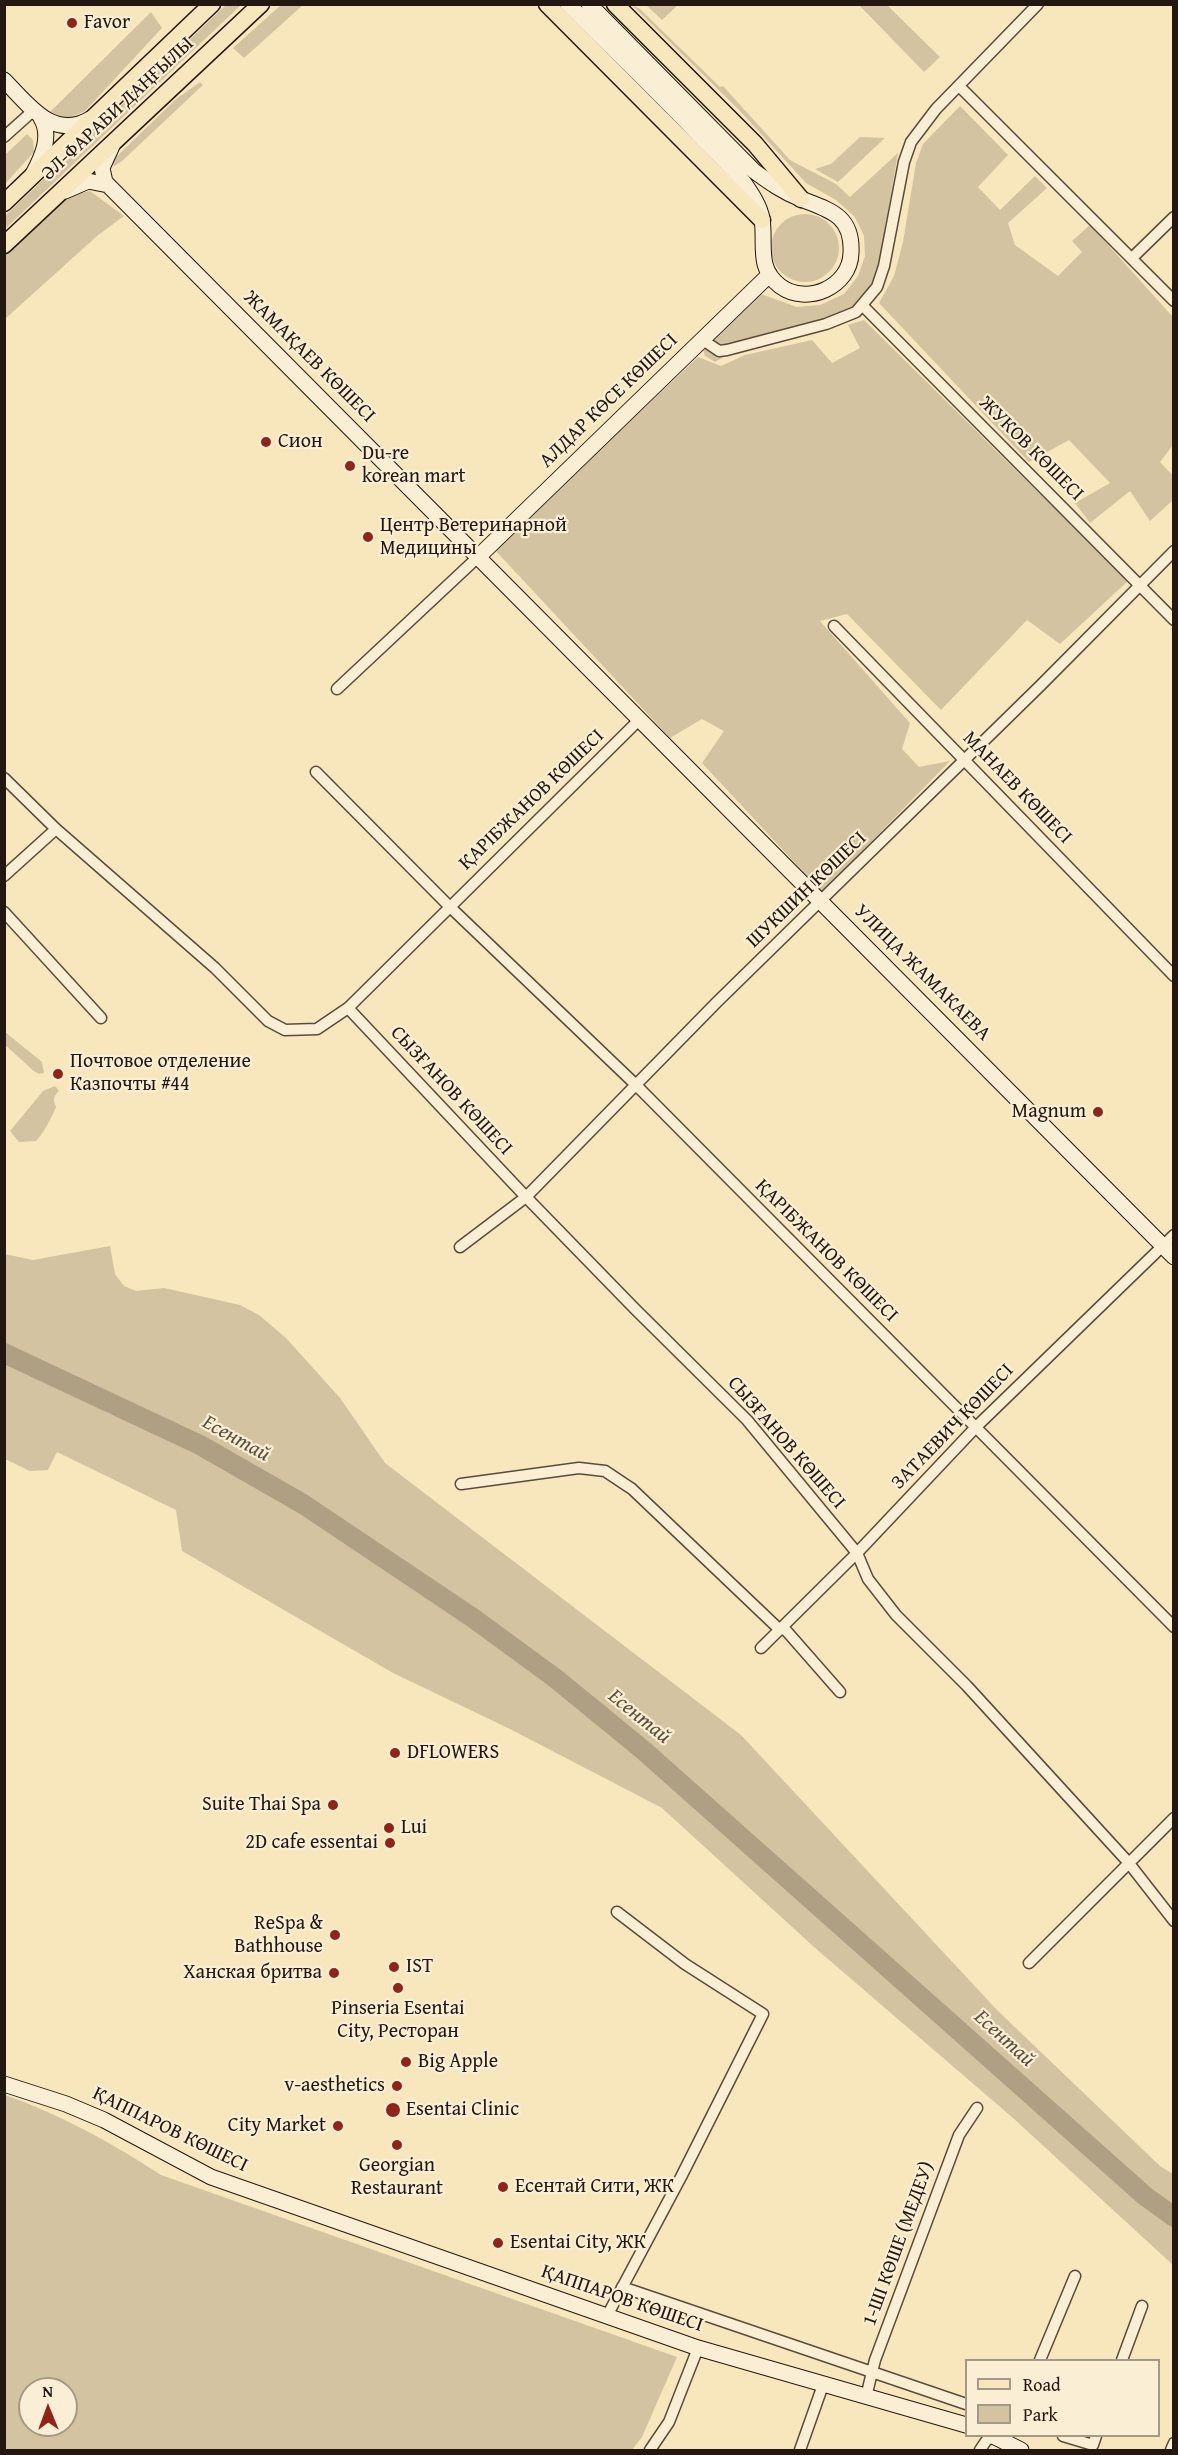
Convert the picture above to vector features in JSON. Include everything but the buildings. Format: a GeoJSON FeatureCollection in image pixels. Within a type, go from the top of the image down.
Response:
{"type":"FeatureCollection","features":[{"type":"Feature","properties":{"kind":"main road","name":"ӘЛ-ФАРАБИ ДАҢҒЫЛЫ"},"geometry":{"type":"LineString","coordinates":[[4,202],[212,4]]}},
{"type":"Feature","properties":{"kind":"main road","name":"ӘЛ-ФАРАБИ ДАҢҒЫЛЫ"},"geometry":{"type":"LineString","coordinates":[[4,245],[261,4]]}},
{"type":"Feature","properties":{"kind":"main road"},"geometry":{"type":"LineString","coordinates":[[547,4],[762,220]]}},
{"type":"Feature","properties":{"kind":"main road"},"geometry":{"type":"LineString","coordinates":[[615,4],[755,144],[801,199]]}},
{"type":"Feature","properties":{"kind":"street"},"geometry":{"type":"LineString","coordinates":[[568,4],[680,115],[743,182],[757,204],[762,220],[762,259],[769,275],[789,291],[815,294],[844,275],[850,261],[851,242],[843,220],[832,210],[774,186],[754,171],[589,4]]}},
{"type":"Feature","properties":{"kind":"street"},"geometry":{"type":"LineString","coordinates":[[703,340],[719,351],[739,348],[846,318],[856,312],[877,287],[884,266],[904,162],[911,142],[936,109],[1038,4]]}},
{"type":"Feature","properties":{"kind":"street"},"geometry":{"type":"LineString","coordinates":[[4,80],[38,114],[53,125],[68,126],[86,121],[98,114]]}},
{"type":"Feature","properties":{"kind":"street"},"geometry":{"type":"LineString","coordinates":[[959,86],[1173,301]]}},
{"type":"Feature","properties":{"kind":"street"},"geometry":{"type":"LineString","coordinates":[[4,136],[38,114]]}},
{"type":"Feature","properties":{"kind":"street"},"geometry":{"type":"LineString","coordinates":[[31,178],[46,142],[46,128],[38,114]]}},
{"type":"Feature","properties":{"kind":"street"},"geometry":{"type":"LineString","coordinates":[[108,185],[102,176],[102,168],[114,142]]}},
{"type":"Feature","properties":{"kind":"street"},"geometry":{"type":"LineString","coordinates":[[58,194],[88,182],[108,185]]}},
{"type":"Feature","properties":{"kind":"street","name":"ЖАМАҚАЕВ КӨШЕСІ"},"geometry":{"type":"LineString","coordinates":[[108,185],[639,720]]}},
{"type":"Feature","properties":{"kind":"street"},"geometry":{"type":"LineString","coordinates":[[1132,258],[1173,218]]}},
{"type":"Feature","properties":{"kind":"street","name":"АЛДАР КӨСЕ КӨШЕСІ"},"geometry":{"type":"LineString","coordinates":[[478,557],[769,275]]}},
{"type":"Feature","properties":{"kind":"street","name":"ЖУКОВ КӨШЕСІ"},"geometry":{"type":"LineString","coordinates":[[862,305],[1173,620]]}},
{"type":"Feature","properties":{"kind":"street","name":"ШУКШИН КӨШЕСІ"},"geometry":{"type":"LineString","coordinates":[[459,1247],[525,1197],[635,1084],[822,902],[1173,551]]}},
{"type":"Feature","properties":{"kind":"street"},"geometry":{"type":"LineString","coordinates":[[338,688],[478,557]]}},
{"type":"Feature","properties":{"kind":"street","name":"МАНАЕВ КӨШЕСІ"},"geometry":{"type":"LineString","coordinates":[[834,626],[1173,976]]}},
{"type":"Feature","properties":{"kind":"street","name":"УЛИЦА ЖАМАКАЕВА"},"geometry":{"type":"LineString","coordinates":[[639,720],[1170,1246]]}},
{"type":"Feature","properties":{"kind":"street","name":"ҚАРІБЖАНОВ КӨШЕСІ"},"geometry":{"type":"LineString","coordinates":[[4,778],[56,829],[215,968],[268,1021],[285,1030],[317,1029],[348,1008],[639,720]]}},
{"type":"Feature","properties":{"kind":"street","name":"ҚАРІБЖАНОВ КӨШЕСІ"},"geometry":{"type":"LineString","coordinates":[[316,772],[449,906],[635,1084],[1173,1627]]}},
{"type":"Feature","properties":{"kind":"street"},"geometry":{"type":"LineString","coordinates":[[4,876],[56,829]]}},
{"type":"Feature","properties":{"kind":"street"},"geometry":{"type":"LineString","coordinates":[[4,912],[101,1018]]}},
{"type":"Feature","properties":{"kind":"street","name":"СЫЗҒАНОВ КӨШЕСІ"},"geometry":{"type":"LineString","coordinates":[[348,1008],[525,1197],[747,1420],[857,1553],[868,1579],[896,1615],[967,1686],[1128,1862],[1173,1921]]}},
{"type":"Feature","properties":{"kind":"street","name":"ЗАТАЕВИЧ КӨШЕСІ"},"geometry":{"type":"LineString","coordinates":[[761,1648],[857,1553],[976,1427],[1170,1246]]}},
{"type":"Feature","properties":{"kind":"street"},"geometry":{"type":"LineString","coordinates":[[461,1484],[579,1468],[605,1471],[632,1489],[782,1629],[840,1692]]}},
{"type":"Feature","properties":{"kind":"street"},"geometry":{"type":"LineString","coordinates":[[1029,1963],[1173,1818]]}},
{"type":"Feature","properties":{"kind":"street"},"geometry":{"type":"LineString","coordinates":[[607,2316],[634,2269],[763,2014],[685,1964],[617,1912]]}},
{"type":"Feature","properties":{"kind":"street","name":"ҚАППАРОВ КӨШЕСІ"},"geometry":{"type":"LineString","coordinates":[[4,2084],[66,2104],[104,2120],[211,2177],[698,2348],[965,2425]]}},
{"type":"Feature","properties":{"kind":"street","name":"1-ШІ КӨШЕ (МЕДЕУ)"},"geometry":{"type":"LineString","coordinates":[[866,2397],[875,2360],[959,2135],[977,2108]]}},
{"type":"Feature","properties":{"kind":"street"},"geometry":{"type":"LineString","coordinates":[[1041,2359],[1075,2276]]}},
{"type":"Feature","properties":{"kind":"street","name":"ҚАППАРОВ КӨШЕСІ"},"geometry":{"type":"LineString","coordinates":[[622,2287],[965,2404]]}},
{"type":"Feature","properties":{"kind":"street"},"geometry":{"type":"LineString","coordinates":[[1123,2359],[1142,2306]]}},
{"type":"Feature","properties":{"kind":"street"},"geometry":{"type":"LineString","coordinates":[[650,2451],[669,2422],[698,2348]]}},
{"type":"Feature","properties":{"kind":"street"},"geometry":{"type":"LineString","coordinates":[[800,2451],[823,2385]]}},
{"type":"Feature","properties":{"kind":"street"},"geometry":{"type":"LineString","coordinates":[[980,2451],[992,2437]]}},
{"type":"Feature","properties":{"kind":"street"},"geometry":{"type":"LineString","coordinates":[[995,2437],[1021,2451]]}},
{"type":"Feature","properties":{"kind":"street"},"geometry":{"type":"LineString","coordinates":[[1071,2437],[1094,2440]]}},
{"type":"Feature","properties":{"kind":"street"},"geometry":{"type":"LineString","coordinates":[[1171,2451],[1173,2444]]}},
{"type":"Feature","properties":{"kind":"green space"},"geometry":{"type":"Polygon","coordinates":[[[227,4],[241,5],[5,229],[5,216],[227,4]]]}},
{"type":"Feature","properties":{"kind":"green space"},"geometry":{"type":"Polygon","coordinates":[[[282,4],[303,5],[244,58],[233,48],[282,4]]]}},
{"type":"Feature","properties":{"kind":"green space"},"geometry":{"type":"Polygon","coordinates":[[[632,5],[640,9],[720,87],[723,86],[790,160],[836,184],[850,197],[898,153],[882,255],[871,291],[848,311],[811,326],[739,348],[715,362],[705,356],[702,346],[761,294],[797,307],[820,305],[844,294],[858,276],[865,256],[864,236],[854,216],[836,200],[806,183],[739,110],[632,5]]]}},
{"type":"Feature","properties":{"kind":"green space"},"geometry":{"type":"Polygon","coordinates":[[[646,5],[678,5],[662,20],[646,5]]]}},
{"type":"Feature","properties":{"kind":"green space"},"geometry":{"type":"Polygon","coordinates":[[[859,5],[887,5],[940,57],[924,72],[859,5]]]}},
{"type":"Feature","properties":{"kind":"green space"},"geometry":{"type":"Polygon","coordinates":[[[151,12],[162,28],[85,111],[65,120],[49,113],[151,12]]]}},
{"type":"Feature","properties":{"kind":"green space"},"geometry":{"type":"Polygon","coordinates":[[[200,82],[203,85],[121,162],[114,166],[110,163],[176,99],[200,82]]]}},
{"type":"Feature","properties":{"kind":"green space"},"geometry":{"type":"Polygon","coordinates":[[[960,106],[1008,155],[978,187],[1000,210],[1035,176],[1047,188],[1008,223],[1015,245],[1058,276],[1082,252],[1072,241],[1090,225],[1173,317],[1173,445],[1160,462],[1173,476],[1173,500],[1150,521],[1130,491],[1090,523],[1075,503],[1110,483],[1069,440],[1029,462],[879,303],[894,276],[903,242],[916,163],[923,144],[960,106]]]}},
{"type":"Feature","properties":{"kind":"green space"},"geometry":{"type":"Polygon","coordinates":[[[27,134],[33,140],[34,152],[5,184],[5,155],[27,134]]]}},
{"type":"Feature","properties":{"kind":"green space"},"geometry":{"type":"Polygon","coordinates":[[[860,137],[885,138],[838,182],[815,169],[831,164],[860,137]]]}},
{"type":"Feature","properties":{"kind":"green space"},"geometry":{"type":"Polygon","coordinates":[[[90,191],[124,216],[97,236],[5,319],[5,255],[64,197],[90,191]]]}},
{"type":"Feature","properties":{"kind":"green space"},"geometry":{"type":"Polygon","coordinates":[[[812,214],[824,220],[833,229],[839,241],[837,261],[829,272],[812,282],[798,282],[781,272],[773,261],[771,241],[781,224],[792,216],[812,214]]]}},
{"type":"Feature","properties":{"kind":"green space"},"geometry":{"type":"Polygon","coordinates":[[[864,320],[1128,581],[1060,644],[1027,620],[941,710],[847,614],[820,621],[910,723],[902,749],[919,767],[950,761],[822,892],[702,763],[724,731],[702,719],[670,738],[494,549],[698,357],[721,366],[745,355],[812,340],[832,363],[860,348],[848,325],[864,320]]]}},
{"type":"Feature","properties":{"kind":"green space"},"geometry":{"type":"Polygon","coordinates":[[[5,1032],[42,1062],[44,1073],[35,1072],[5,1045],[5,1032]]]}},
{"type":"Feature","properties":{"kind":"green space"},"geometry":{"type":"Polygon","coordinates":[[[55,1086],[59,1091],[54,1099],[56,1107],[44,1130],[36,1141],[19,1142],[10,1131],[43,1091],[55,1086]]]}},
{"type":"Feature","properties":{"kind":"green space"},"geometry":{"type":"Polygon","coordinates":[[[110,1246],[115,1274],[124,1286],[136,1291],[164,1288],[240,1305],[259,1315],[286,1338],[340,1398],[385,1463],[741,1735],[998,2011],[1160,2166],[1173,2174],[1173,2265],[1013,2118],[814,1947],[662,1808],[510,1729],[393,1673],[182,1551],[176,1510],[57,1452],[48,1470],[30,1471],[5,1459],[5,1254],[33,1260],[110,1246]]]}},
{"type":"Feature","properties":{"kind":"green space"},"geometry":{"type":"Polygon","coordinates":[[[5,2095],[85,2130],[161,2175],[677,2357],[642,2437],[632,2450],[5,2450],[5,2095]]]}},
{"type":"Feature","properties":{"kind":"waterway","name":"Есентай"},"geometry":{"type":"LineString","coordinates":[[4,1353],[200,1445],[303,1504],[473,1618],[555,1678],[643,1750],[1145,2196],[1174,2217]]}},
{"type":"Feature","properties":{"kind":"place","name":"Favor"},"geometry":{"type":"Point","coordinates":[72,23]}},
{"type":"Feature","properties":{"kind":"place","name":"Сион"},"geometry":{"type":"Point","coordinates":[266,442]}},
{"type":"Feature","properties":{"kind":"place","name":"Du-re korean mart"},"geometry":{"type":"Point","coordinates":[350,466]}},
{"type":"Feature","properties":{"kind":"place","name":"Центр Ветеринарной Медицины"},"geometry":{"type":"Point","coordinates":[368,537]}},
{"type":"Feature","properties":{"kind":"place","name":"Почтовое отделение Казпочты #44"},"geometry":{"type":"Point","coordinates":[58,1074]}},
{"type":"Feature","properties":{"kind":"place","name":"Magnum"},"geometry":{"type":"Point","coordinates":[1098,1112]}},
{"type":"Feature","properties":{"kind":"place","name":"DFLOWERS"},"geometry":{"type":"Point","coordinates":[395,1753]}},
{"type":"Feature","properties":{"kind":"place","name":"Suite Thai Spa"},"geometry":{"type":"Point","coordinates":[333,1805]}},
{"type":"Feature","properties":{"kind":"place","name":"Lui"},"geometry":{"type":"Point","coordinates":[389,1828]}},
{"type":"Feature","properties":{"kind":"place","name":"2D cafe essentai"},"geometry":{"type":"Point","coordinates":[390,1843]}},
{"type":"Feature","properties":{"kind":"place","name":"ReSpa & Bathhouse"},"geometry":{"type":"Point","coordinates":[335,1935]}},
{"type":"Feature","properties":{"kind":"place","name":"IST"},"geometry":{"type":"Point","coordinates":[394,1967]}},
{"type":"Feature","properties":{"kind":"place","name":"Ханская бритва"},"geometry":{"type":"Point","coordinates":[334,1973]}},
{"type":"Feature","properties":{"kind":"place","name":"Pinseria Esentai City, Ресторан"},"geometry":{"type":"Point","coordinates":[398,1988]}},
{"type":"Feature","properties":{"kind":"place","name":"Big Apple"},"geometry":{"type":"Point","coordinates":[406,2062]}},
{"type":"Feature","properties":{"kind":"place","name":"v-aesthetics"},"geometry":{"type":"Point","coordinates":[397,2086]}},
{"type":"Feature","properties":{"kind":"place","name":"Esentai Clinic"},"geometry":{"type":"Point","coordinates":[393,2110]}},
{"type":"Feature","properties":{"kind":"place","name":"City Market"},"geometry":{"type":"Point","coordinates":[338,2126]}},
{"type":"Feature","properties":{"kind":"place","name":"Georgian Restaurant"},"geometry":{"type":"Point","coordinates":[397,2145]}},
{"type":"Feature","properties":{"kind":"place","name":"Есентай Сити, ЖК"},"geometry":{"type":"Point","coordinates":[503,2187]}},
{"type":"Feature","properties":{"kind":"place","name":"Esentai City, ЖК"},"geometry":{"type":"Point","coordinates":[498,2243]}}]}
